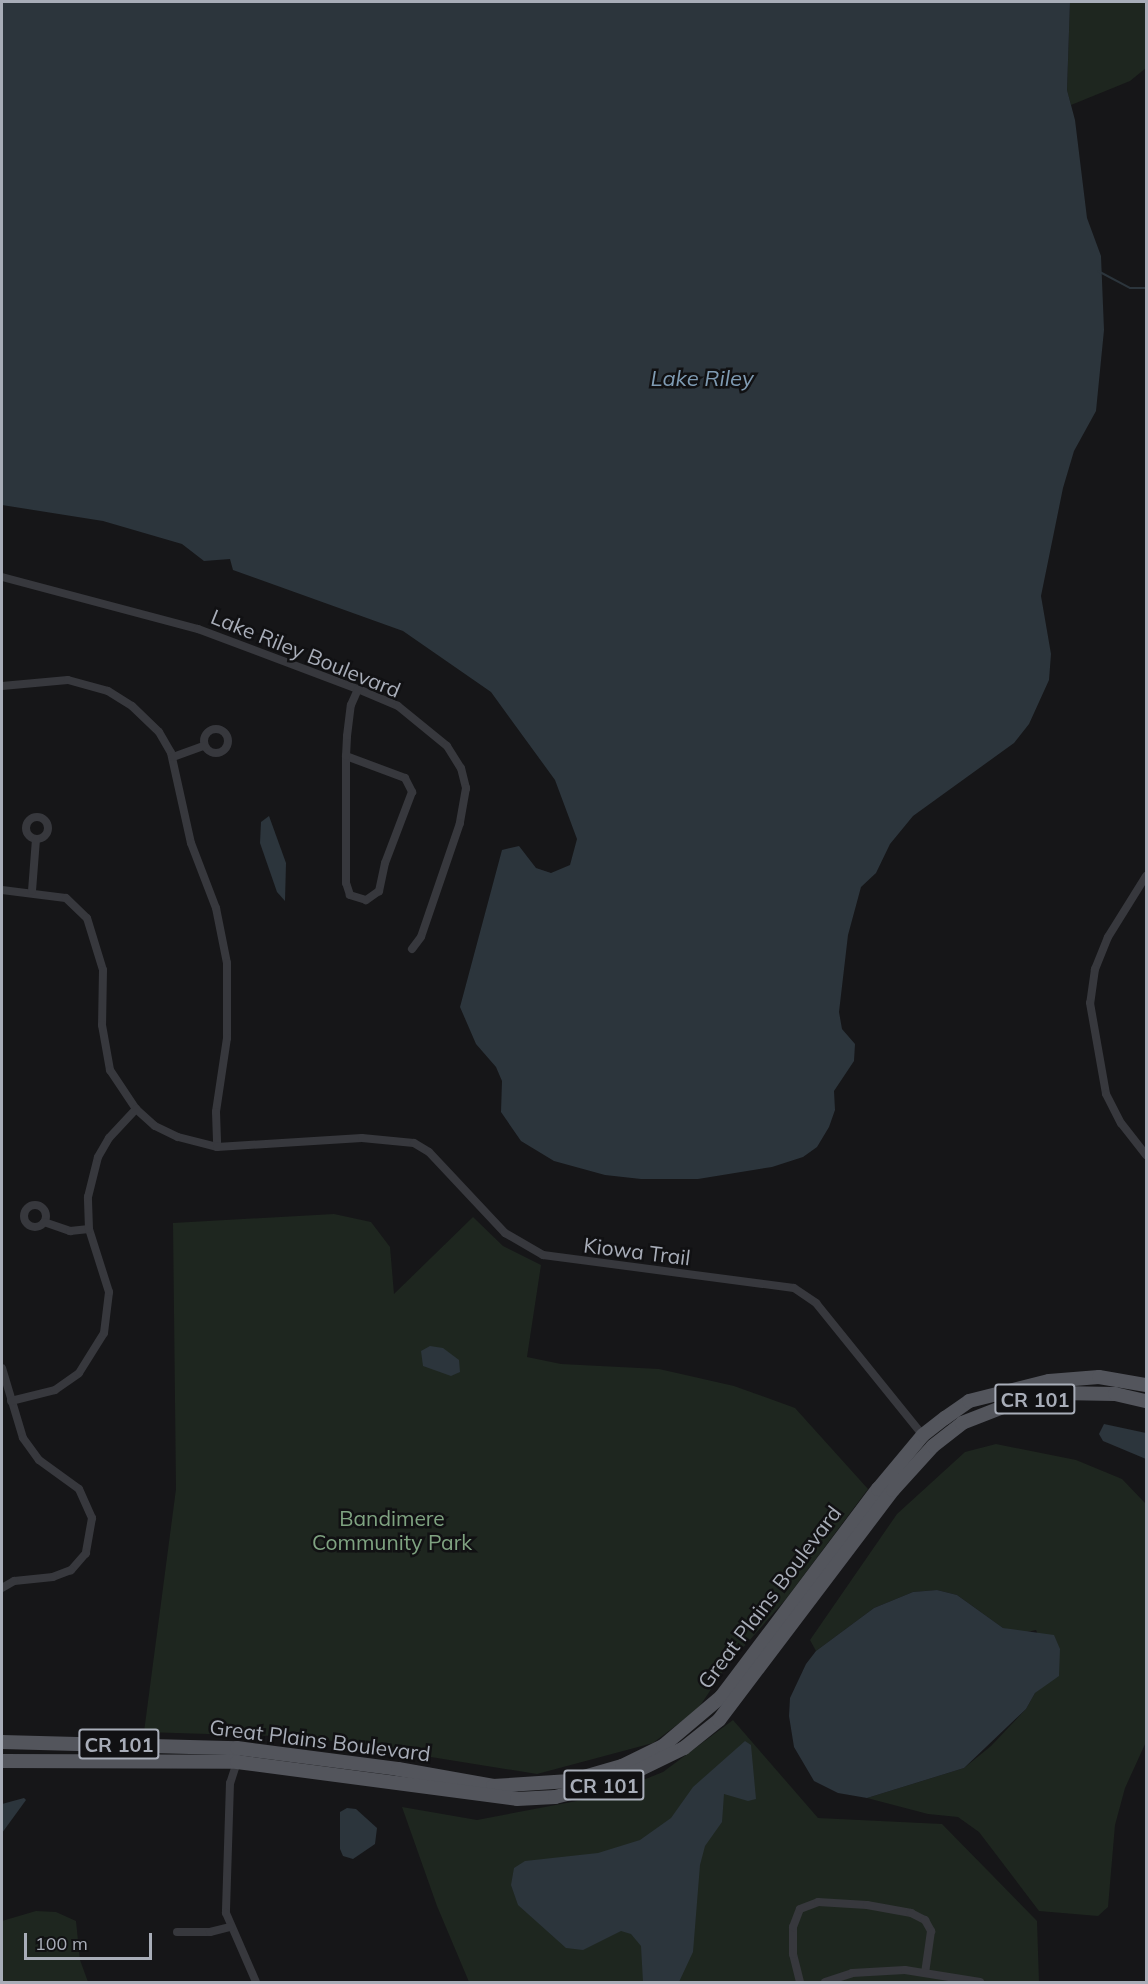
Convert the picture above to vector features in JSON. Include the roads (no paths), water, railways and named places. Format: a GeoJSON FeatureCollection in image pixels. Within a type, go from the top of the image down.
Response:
{"type":"FeatureCollection","features":[{"type":"Feature","properties":{"kind":"main road","name":"Great Plains Boulevard"},"geometry":{"type":"LineString","coordinates":[[2,1742],[237,1748],[493,1786],[570,1781],[622,1766],[663,1746],[721,1697],[838,1539],[923,1435],[969,1401],[1014,1388],[1098,1377],[1146,1385]]}},
{"type":"Feature","properties":{"kind":"main road","name":"Great Plains Boulevard"},"geometry":{"type":"LineString","coordinates":[[2,1761],[237,1762],[308,1769],[518,1799],[555,1797],[612,1784],[650,1767],[719,1720],[862,1529],[933,1446],[962,1423],[1011,1404],[1059,1393],[1115,1394],[1146,1401]]}},
{"type":"Feature","properties":{"kind":"street","name":"Lake Riley Boulevard"},"geometry":{"type":"LineString","coordinates":[[2,577],[198,629],[358,689],[398,706],[447,746],[461,768],[466,788],[460,824],[421,937],[412,949]]}},
{"type":"Feature","properties":{"kind":"street"},"geometry":{"type":"LineString","coordinates":[[2,686],[68,680],[108,691],[132,706],[159,732],[173,757],[191,843],[216,908],[227,963],[227,1038],[216,1112],[217,1147]]}},
{"type":"Feature","properties":{"kind":"street"},"geometry":{"type":"LineString","coordinates":[[346,756],[405,778],[412,792],[385,863],[379,891],[366,900],[350,895],[346,883],[346,756],[348,718],[358,689]]}},
{"type":"Feature","properties":{"kind":"street"},"geometry":{"type":"LineString","coordinates":[[173,757],[204,746]]}},
{"type":"Feature","properties":{"kind":"street"},"geometry":{"type":"LineString","coordinates":[[32,891],[36,839]]}},
{"type":"Feature","properties":{"kind":"street"},"geometry":{"type":"LineString","coordinates":[[1146,876],[1108,937],[1095,969],[1090,1003],[1106,1094],[1121,1123],[1146,1155]]}},
{"type":"Feature","properties":{"kind":"street","name":"Kiowa Trail"},"geometry":{"type":"LineString","coordinates":[[2,890],[32,891],[66,898],[87,918],[103,970],[102,1025],[108,1062],[136,1109],[155,1126],[178,1137],[217,1147],[362,1138],[414,1143],[429,1152],[505,1233],[543,1255],[565,1261],[783,1285],[806,1294],[933,1446]]}},
{"type":"Feature","properties":{"kind":"street"},"geometry":{"type":"LineString","coordinates":[[11,1401],[55,1390],[79,1373],[104,1333],[108,1292],[88,1229],[88,1197],[98,1157],[109,1138],[136,1109]]}},
{"type":"Feature","properties":{"kind":"street"},"geometry":{"type":"LineString","coordinates":[[44,1222],[70,1231],[88,1229]]}},
{"type":"Feature","properties":{"kind":"street"},"geometry":{"type":"LineString","coordinates":[[2,1368],[23,1437],[39,1460],[79,1489],[92,1518],[86,1553],[71,1570],[54,1577],[14,1581],[2,1588]]}},
{"type":"Feature","properties":{"kind":"street"},"geometry":{"type":"LineString","coordinates":[[237,1762],[230,1783],[226,1867],[230,1928],[256,1983]]}},
{"type":"Feature","properties":{"kind":"street"},"geometry":{"type":"LineString","coordinates":[[800,1983],[793,1954],[793,1927],[800,1909],[818,1902],[867,1905],[912,1913],[925,1920],[931,1931],[925,1973]]}},
{"type":"Feature","properties":{"kind":"street"},"geometry":{"type":"LineString","coordinates":[[177,1932],[210,1932],[230,1928]]}},
{"type":"Feature","properties":{"kind":"street"},"geometry":{"type":"LineString","coordinates":[[825,1983],[871,1970],[925,1973],[980,1983]]}},
{"type":"Feature","properties":{"kind":"water","name":"Lake Riley"},"geometry":{"type":"Polygon","coordinates":[[[2,2],[1070,2],[1067,90],[1075,120],[1087,218],[1101,256],[1104,330],[1096,411],[1074,451],[1063,488],[1041,596],[1051,654],[1049,680],[1029,724],[1014,743],[913,816],[890,844],[876,873],[861,887],[848,935],[839,1012],[842,1029],[855,1044],[854,1061],[834,1091],[835,1110],[829,1127],[817,1147],[803,1157],[772,1167],[698,1179],[641,1179],[605,1175],[554,1161],[521,1141],[501,1112],[502,1081],[496,1067],[476,1044],[460,1007],[502,850],[519,846],[536,868],[551,873],[570,865],[577,839],[555,780],[491,692],[403,631],[233,570],[230,559],[204,561],[182,544],[103,521],[2,505],[2,2]]]}},
{"type":"Feature","properties":{"kind":"water"},"geometry":{"type":"Polygon","coordinates":[[[269,816],[286,863],[285,901],[277,892],[260,843],[261,822],[269,816]]]}},
{"type":"Feature","properties":{"kind":"water"},"geometry":{"type":"Polygon","coordinates":[[[430,1346],[443,1348],[459,1360],[460,1372],[451,1376],[423,1366],[421,1351],[430,1346]]]}},
{"type":"Feature","properties":{"kind":"water"},"geometry":{"type":"Polygon","coordinates":[[[1104,1424],[1146,1433],[1146,1459],[1103,1441],[1099,1434],[1104,1424]]]}},
{"type":"Feature","properties":{"kind":"water"},"geometry":{"type":"Polygon","coordinates":[[[937,1590],[957,1595],[1003,1628],[1054,1635],[1060,1649],[1059,1676],[1035,1693],[1026,1709],[964,1768],[867,1798],[838,1793],[814,1781],[794,1747],[789,1716],[790,1698],[806,1664],[816,1651],[874,1608],[913,1592],[937,1590]]]}},
{"type":"Feature","properties":{"kind":"water"},"geometry":{"type":"Polygon","coordinates":[[[745,1741],[751,1745],[756,1799],[748,1801],[724,1794],[722,1822],[705,1846],[700,1865],[693,1952],[679,1982],[643,1982],[641,1946],[631,1934],[621,1931],[583,1950],[566,1948],[518,1905],[511,1885],[514,1868],[525,1861],[598,1853],[640,1840],[671,1818],[693,1787],[745,1741]]]}},
{"type":"Feature","properties":{"kind":"water"},"geometry":{"type":"Polygon","coordinates":[[[24,1798],[26,1800],[2,1833],[2,1804],[24,1798]]]}},
{"type":"Feature","properties":{"kind":"water"},"geometry":{"type":"Polygon","coordinates":[[[347,1808],[356,1809],[377,1828],[375,1844],[353,1859],[343,1856],[340,1849],[340,1812],[347,1808]]]}},
{"type":"Feature","properties":{"kind":"waterway"},"geometry":{"type":"LineString","coordinates":[[1098,271],[1130,288],[1146,288]]}},
{"type":"Feature","properties":{"kind":"park label","name":"Bandimere Community Park"},"geometry":{"type":"Point","coordinates":[392,1530]}}]}
